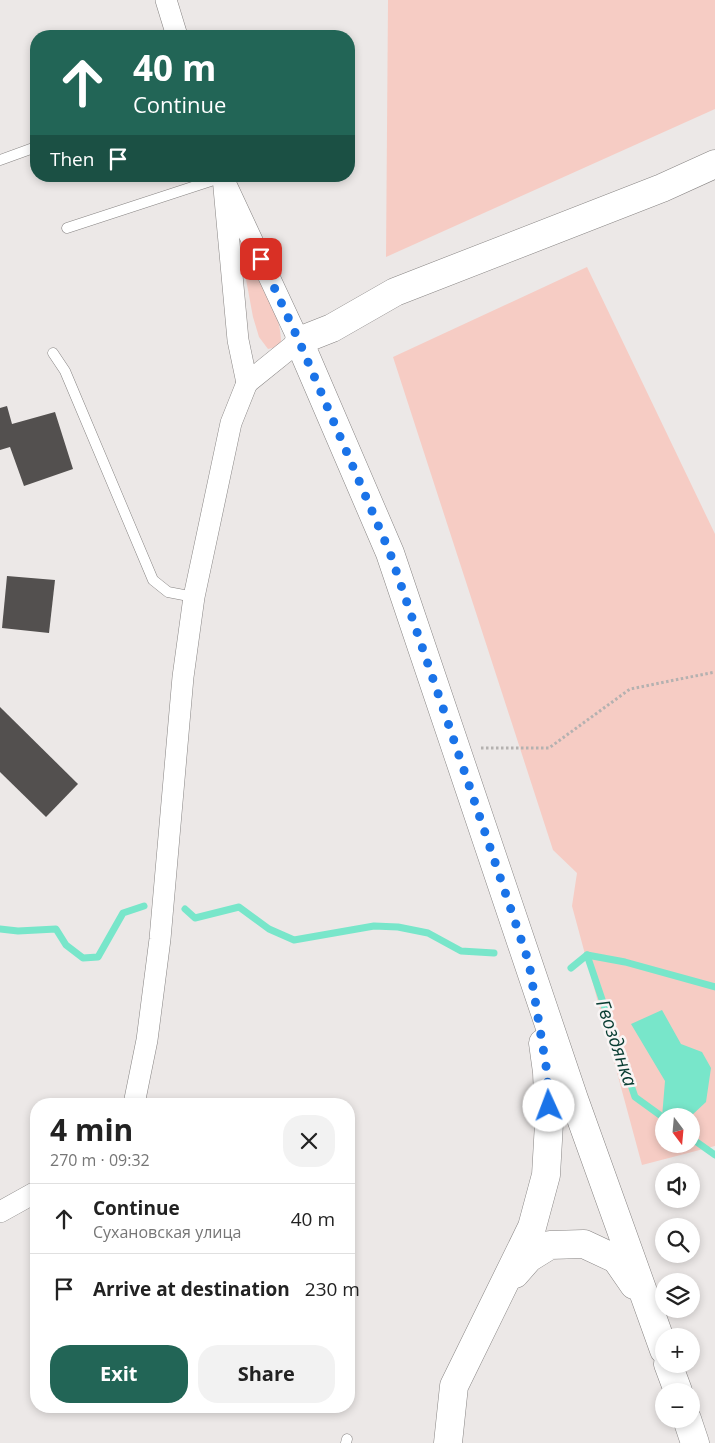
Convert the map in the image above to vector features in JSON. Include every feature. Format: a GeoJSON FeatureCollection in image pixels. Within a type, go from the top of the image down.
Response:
{"type":"FeatureCollection","features":[{"type":"Feature","properties":{"kind":"street"},"geometry":{"type":"LineString","coordinates":[[166,0],[175,30]]}},
{"type":"Feature","properties":{"kind":"street"},"geometry":{"type":"LineString","coordinates":[[135,1098],[147,1040],[160,939],[183,677],[194,597],[231,422],[247,383],[299,341],[332,328],[395,292],[662,188],[715,164]]}},
{"type":"Feature","properties":{"kind":"street"},"geometry":{"type":"LineString","coordinates":[[222,182],[238,340],[247,383]]}},
{"type":"Feature","properties":{"kind":"street"},"geometry":{"type":"LineString","coordinates":[[224,182],[299,341],[390,553],[574,1099],[656,1328]]}},
{"type":"Feature","properties":{"kind":"street"},"geometry":{"type":"LineString","coordinates":[[448,1443],[454,1386],[532,1227],[546,1175],[549,1123],[547,1072],[529,963]]}},
{"type":"Feature","properties":{"kind":"street"},"geometry":{"type":"LineString","coordinates":[[0,1212],[30,1195]]}},
{"type":"Feature","properties":{"kind":"street"},"geometry":{"type":"LineString","coordinates":[[500,1292],[529,1258],[550,1245],[584,1244],[616,1259],[648,1307]]}},
{"type":"Feature","properties":{"kind":"street"},"geometry":{"type":"LineString","coordinates":[[690,1428],[695,1443]]}},
{"type":"Feature","properties":{"kind":"lane"},"geometry":{"type":"LineString","coordinates":[[0,160],[30,149]]}},
{"type":"Feature","properties":{"kind":"lane"},"geometry":{"type":"LineString","coordinates":[[67,228],[207,182]]}},
{"type":"Feature","properties":{"kind":"lane"},"geometry":{"type":"LineString","coordinates":[[53,354],[65,371],[153,580],[168,592],[194,597]]}},
{"type":"Feature","properties":{"kind":"path"},"geometry":{"type":"LineString","coordinates":[[456,746],[491,749],[549,748],[630,689],[715,672]]}},
{"type":"Feature","properties":{"kind":"shaded area"},"geometry":{"type":"Polygon","coordinates":[[[388,0],[715,0],[715,109],[386,257],[388,0]]]}},
{"type":"Feature","properties":{"kind":"shaded area"},"geometry":{"type":"Polygon","coordinates":[[[243,235],[268,290],[278,319],[281,346],[268,349],[259,337],[253,317],[238,236],[243,235]]]}},
{"type":"Feature","properties":{"kind":"shaded area"},"geometry":{"type":"Polygon","coordinates":[[[587,267],[715,534],[715,1146],[700,1150],[700,1108],[655,1108],[655,1153],[688,1153],[642,1165],[572,906],[577,873],[553,850],[393,357],[587,267]]]}},
{"type":"Feature","properties":{"kind":"shaded area"},"geometry":{"type":"Polygon","coordinates":[[[662,1010],[681,1044],[702,1052],[711,1068],[706,1102],[700,1108],[663,1108],[665,1081],[631,1024],[662,1010]]]}},
{"type":"Feature","properties":{"kind":"building"},"geometry":{"type":"Polygon","coordinates":[[[7,406],[12,424],[55,412],[73,469],[24,486],[10,447],[0,450],[0,408],[7,406]]]}},
{"type":"Feature","properties":{"kind":"building"},"geometry":{"type":"Polygon","coordinates":[[[7,576],[55,580],[49,633],[2,628],[7,576]]]}},
{"type":"Feature","properties":{"kind":"building"},"geometry":{"type":"Polygon","coordinates":[[[0,707],[78,784],[46,817],[0,772],[0,707]]]}},
{"type":"Feature","properties":{"kind":"waterway","name":"Гвоздянка"},"geometry":{"type":"LineString","coordinates":[[0,929],[18,931],[56,929],[66,945],[83,958],[98,957],[123,913],[144,906]]}},
{"type":"Feature","properties":{"kind":"waterway","name":"Гвоздянка"},"geometry":{"type":"LineString","coordinates":[[185,909],[195,918],[239,907],[269,929],[294,940],[374,926],[398,927],[428,933],[461,951],[494,953]]}},
{"type":"Feature","properties":{"kind":"waterway","name":"Гвоздянка"},"geometry":{"type":"LineString","coordinates":[[587,955],[625,962],[715,987]]}},
{"type":"Feature","properties":{"kind":"waterway","name":"Гвоздянка"},"geometry":{"type":"LineString","coordinates":[[571,968],[587,955],[635,1097],[655,1111]]}},
{"type":"Feature","properties":{"kind":"waterway","name":"Гвоздянка"},"geometry":{"type":"LineString","coordinates":[[700,1144],[715,1155]]}},
{"type":"Feature","properties":{"kind":"route"},"geometry":{"type":"LineString","coordinates":[[261,259],[299,341],[390,553],[444,711],[529,963],[547,1072],[549,1106]]}}]}
